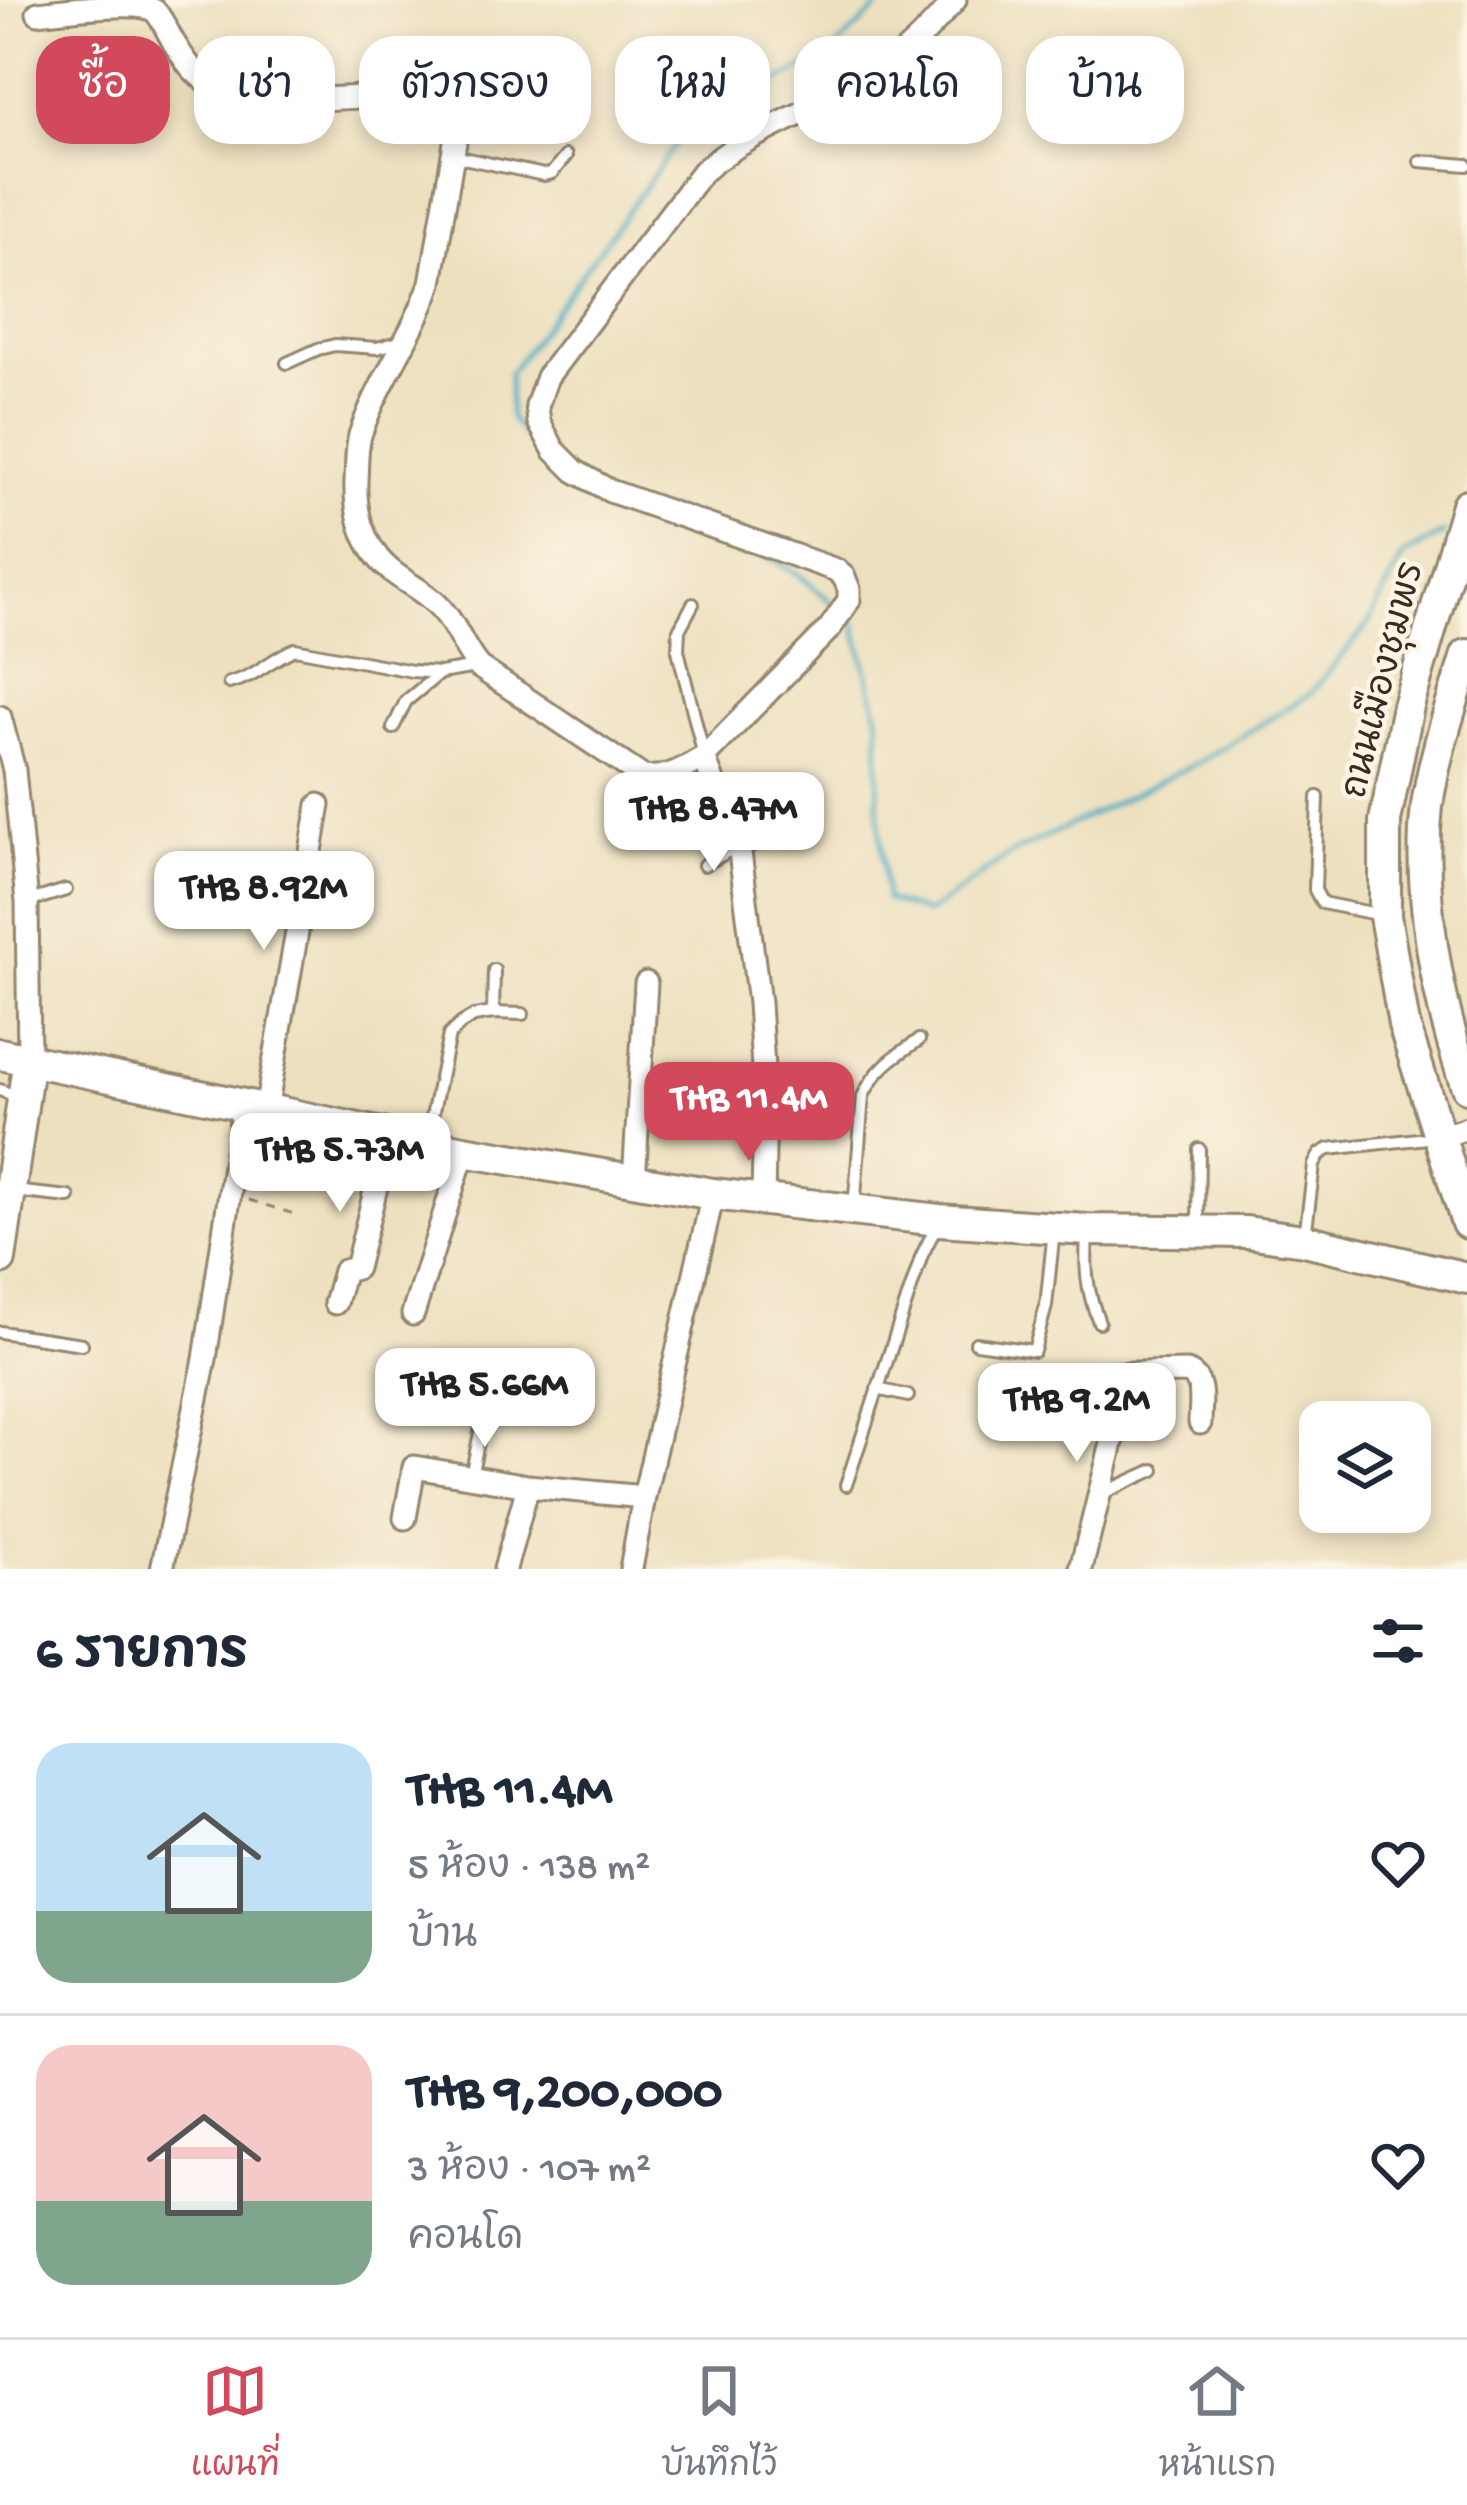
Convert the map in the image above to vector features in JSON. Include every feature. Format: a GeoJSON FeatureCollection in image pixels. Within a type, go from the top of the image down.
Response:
{"type":"FeatureCollection","features":[{"type":"Feature","properties":{"kind":"street"},"geometry":{"type":"LineString","coordinates":[[38,13],[145,4],[155,11],[196,73],[211,83],[257,95],[309,99],[440,90],[451,94],[459,119],[431,283],[358,440],[355,503],[376,555],[446,614],[479,667],[643,777],[657,779],[704,757],[830,628],[849,601],[849,589],[836,570],[610,491],[575,471],[554,450],[539,422],[537,406],[547,377],[702,172],[749,137],[867,80],[907,52],[955,0]]}},
{"type":"Feature","properties":{"kind":"street","name":"ถนนเมืองชุมพร"},"geometry":{"type":"LineString","coordinates":[[1467,505],[1408,706],[1384,821],[1385,916],[1404,1025],[1453,1132],[1467,1223]]}},
{"type":"Feature","properties":{"kind":"street","name":"ถนนเมืองชุมพร"},"geometry":{"type":"LineString","coordinates":[[1467,655],[1427,807],[1426,903],[1442,1000],[1461,1051],[1467,1087]]}},
{"type":"Feature","properties":{"kind":"street"},"geometry":{"type":"LineString","coordinates":[[0,717],[14,770],[27,902],[11,1094],[10,1190],[0,1259]]}},
{"type":"Feature","properties":{"kind":"street"},"geometry":{"type":"LineString","coordinates":[[704,757],[739,849],[761,1042],[764,1199]]}},
{"type":"Feature","properties":{"kind":"street"},"geometry":{"type":"LineString","coordinates":[[162,1569],[205,1359],[230,1195],[255,1108],[319,805]]}},
{"type":"Feature","properties":{"kind":"street"},"geometry":{"type":"LineString","coordinates":[[634,1181],[646,983]]}},
{"type":"Feature","properties":{"kind":"street"},"geometry":{"type":"LineString","coordinates":[[14,1056],[426,1143],[713,1194],[939,1220],[1087,1230],[1198,1230],[1304,1240],[1467,1278]]}},
{"type":"Feature","properties":{"kind":"street"},"geometry":{"type":"LineString","coordinates":[[335,1303],[344,1271],[356,1268],[388,1135]]}},
{"type":"Feature","properties":{"kind":"street"},"geometry":{"type":"LineString","coordinates":[[413,1314],[464,1150]]}},
{"type":"Feature","properties":{"kind":"street"},"geometry":{"type":"LineString","coordinates":[[631,1569],[713,1194]]}},
{"type":"Feature","properties":{"kind":"street"},"geometry":{"type":"LineString","coordinates":[[1099,1374],[1196,1375],[1200,1423]]}},
{"type":"Feature","properties":{"kind":"street"},"geometry":{"type":"LineString","coordinates":[[1082,1569],[1129,1374]]}},
{"type":"Feature","properties":{"kind":"street"},"geometry":{"type":"LineString","coordinates":[[404,1518],[414,1466],[528,1486],[644,1497]]}},
{"type":"Feature","properties":{"kind":"street"},"geometry":{"type":"LineString","coordinates":[[506,1569],[528,1486]]}},
{"type":"Feature","properties":{"kind":"lane"},"geometry":{"type":"LineString","coordinates":[[454,156],[544,175],[552,173],[566,156]]}},
{"type":"Feature","properties":{"kind":"lane"},"geometry":{"type":"LineString","coordinates":[[1420,161],[1467,165]]}},
{"type":"Feature","properties":{"kind":"lane"},"geometry":{"type":"LineString","coordinates":[[287,363],[334,345],[376,348],[406,340]]}},
{"type":"Feature","properties":{"kind":"lane"},"geometry":{"type":"LineString","coordinates":[[693,604],[679,630],[678,650],[704,757]]}},
{"type":"Feature","properties":{"kind":"lane"},"geometry":{"type":"LineString","coordinates":[[229,683],[248,679],[296,650],[412,671],[440,673],[479,667]]}},
{"type":"Feature","properties":{"kind":"lane"},"geometry":{"type":"LineString","coordinates":[[393,728],[406,701],[440,673]]}},
{"type":"Feature","properties":{"kind":"lane"},"geometry":{"type":"LineString","coordinates":[[1318,797],[1315,890],[1322,903],[1385,916]]}},
{"type":"Feature","properties":{"kind":"lane"},"geometry":{"type":"LineString","coordinates":[[704,865],[773,834]]}},
{"type":"Feature","properties":{"kind":"lane"},"geometry":{"type":"LineString","coordinates":[[27,902],[66,890]]}},
{"type":"Feature","properties":{"kind":"lane"},"geometry":{"type":"LineString","coordinates":[[493,1013],[494,970]]}},
{"type":"Feature","properties":{"kind":"lane"},"geometry":{"type":"LineString","coordinates":[[426,1143],[449,1035],[475,1016],[524,1014]]}},
{"type":"Feature","properties":{"kind":"lane"},"geometry":{"type":"LineString","coordinates":[[854,1210],[863,1096],[885,1063],[919,1040]]}},
{"type":"Feature","properties":{"kind":"lane"},"geometry":{"type":"LineString","coordinates":[[1304,1240],[1314,1165],[1320,1154],[1453,1132]]}},
{"type":"Feature","properties":{"kind":"lane"},"geometry":{"type":"LineString","coordinates":[[1198,1230],[1199,1149]]}},
{"type":"Feature","properties":{"kind":"lane"},"geometry":{"type":"LineString","coordinates":[[10,1190],[69,1197]]}},
{"type":"Feature","properties":{"kind":"lane"},"geometry":{"type":"LineString","coordinates":[[846,1485],[922,1255],[939,1220]]}},
{"type":"Feature","properties":{"kind":"lane"},"geometry":{"type":"LineString","coordinates":[[976,1343],[1034,1351],[1046,1306],[1054,1227]]}},
{"type":"Feature","properties":{"kind":"lane"},"geometry":{"type":"LineString","coordinates":[[1087,1230],[1084,1272],[1099,1322]]}},
{"type":"Feature","properties":{"kind":"lane"},"geometry":{"type":"LineString","coordinates":[[0,1332],[82,1344]]}},
{"type":"Feature","properties":{"kind":"lane"},"geometry":{"type":"LineString","coordinates":[[877,1389],[908,1396]]}},
{"type":"Feature","properties":{"kind":"lane"},"geometry":{"type":"LineString","coordinates":[[470,1476],[485,1408]]}},
{"type":"Feature","properties":{"kind":"lane"},"geometry":{"type":"LineString","coordinates":[[1099,1495],[1154,1470]]}},
{"type":"Feature","properties":{"kind":"path"},"geometry":{"type":"LineString","coordinates":[[230,1195],[297,1215]]}},
{"type":"Feature","properties":{"kind":"waterway"},"geometry":{"type":"LineString","coordinates":[[620,505],[572,493],[510,418],[509,374],[682,136],[833,51],[886,0]]}},
{"type":"Feature","properties":{"kind":"waterway"},"geometry":{"type":"LineString","coordinates":[[848,616],[854,620],[879,720],[878,804],[886,900],[928,913],[1009,855],[1201,761],[1310,694],[1367,626],[1404,555],[1444,533]]}},
{"type":"Feature","properties":{"kind":"waterway"},"geometry":{"type":"LineString","coordinates":[[760,554],[798,574],[835,605]]}}]}
